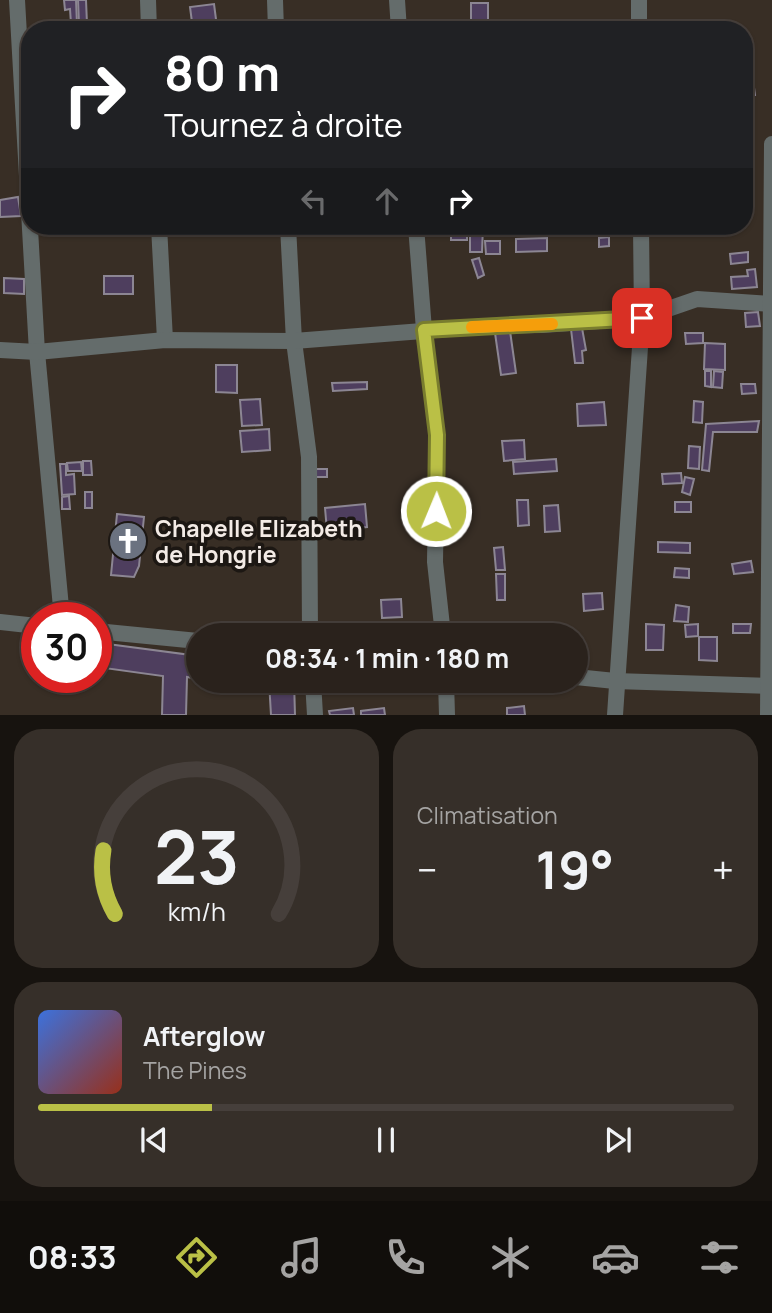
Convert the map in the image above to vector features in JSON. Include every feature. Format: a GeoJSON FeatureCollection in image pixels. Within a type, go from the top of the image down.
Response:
{"type":"FeatureCollection","features":[{"type":"Feature","properties":{"kind":"street"},"geometry":{"type":"LineString","coordinates":[[17,0],[21,70]]}},
{"type":"Feature","properties":{"kind":"street"},"geometry":{"type":"LineString","coordinates":[[148,0],[149,21]]}},
{"type":"Feature","properties":{"kind":"street"},"geometry":{"type":"LineString","coordinates":[[275,0],[276,21]]}},
{"type":"Feature","properties":{"kind":"street"},"geometry":{"type":"LineString","coordinates":[[397,0],[398,21]]}},
{"type":"Feature","properties":{"kind":"street"},"geometry":{"type":"LineString","coordinates":[[639,0],[639,21]]}},
{"type":"Feature","properties":{"kind":"street"},"geometry":{"type":"LineString","coordinates":[[768,715],[772,144]]}},
{"type":"Feature","properties":{"kind":"street"},"geometry":{"type":"LineString","coordinates":[[30,235],[37,352],[60,602]]}},
{"type":"Feature","properties":{"kind":"street"},"geometry":{"type":"LineString","coordinates":[[159,235],[165,341]]}},
{"type":"Feature","properties":{"kind":"street"},"geometry":{"type":"LineString","coordinates":[[288,235],[294,341],[309,457],[310,623]]}},
{"type":"Feature","properties":{"kind":"street"},"geometry":{"type":"LineString","coordinates":[[417,235],[424,330],[437,435],[435,562],[442,623]]}},
{"type":"Feature","properties":{"kind":"street"},"geometry":{"type":"LineString","coordinates":[[615,715],[615,681],[642,318],[641,235]]}},
{"type":"Feature","properties":{"kind":"street"},"geometry":{"type":"LineString","coordinates":[[0,350],[37,352],[165,341],[294,341],[424,330],[642,318],[697,299],[771,304]]}},
{"type":"Feature","properties":{"kind":"street"},"geometry":{"type":"LineString","coordinates":[[0,622],[21,624]]}},
{"type":"Feature","properties":{"kind":"street"},"geometry":{"type":"LineString","coordinates":[[112,633],[186,640]]}},
{"type":"Feature","properties":{"kind":"street"},"geometry":{"type":"LineString","coordinates":[[588,678],[770,686]]}},
{"type":"Feature","properties":{"kind":"street"},"geometry":{"type":"LineString","coordinates":[[314,693],[315,715]]}},
{"type":"Feature","properties":{"kind":"street"},"geometry":{"type":"LineString","coordinates":[[446,693],[447,715]]}},
{"type":"Feature","properties":{"kind":"building"},"geometry":{"type":"Polygon","coordinates":[[[64,0],[76,0],[77,21],[71,21],[70,9],[65,10],[64,0]]]}},
{"type":"Feature","properties":{"kind":"building"},"geometry":{"type":"Polygon","coordinates":[[[78,0],[86,0],[87,21],[79,21],[78,0]]]}},
{"type":"Feature","properties":{"kind":"building"},"geometry":{"type":"Polygon","coordinates":[[[471,3],[488,3],[488,20],[471,20],[471,3]]]}},
{"type":"Feature","properties":{"kind":"building"},"geometry":{"type":"Polygon","coordinates":[[[214,4],[216,21],[192,21],[190,7],[214,4]]]}},
{"type":"Feature","properties":{"kind":"building"},"geometry":{"type":"Polygon","coordinates":[[[18,197],[21,216],[0,217],[0,200],[18,197]]]}},
{"type":"Feature","properties":{"kind":"building"},"geometry":{"type":"Polygon","coordinates":[[[451,235],[467,235],[467,240],[451,240],[451,235]]]}},
{"type":"Feature","properties":{"kind":"building"},"geometry":{"type":"Polygon","coordinates":[[[470,235],[483,235],[482,252],[470,252],[470,235]]]}},
{"type":"Feature","properties":{"kind":"building"},"geometry":{"type":"Polygon","coordinates":[[[609,237],[609,246],[599,247],[599,238],[609,237]]]}},
{"type":"Feature","properties":{"kind":"building"},"geometry":{"type":"Polygon","coordinates":[[[547,238],[547,251],[516,252],[516,239],[547,238]]]}},
{"type":"Feature","properties":{"kind":"building"},"geometry":{"type":"Polygon","coordinates":[[[485,241],[500,241],[500,254],[486,254],[485,241]]]}},
{"type":"Feature","properties":{"kind":"building"},"geometry":{"type":"Polygon","coordinates":[[[748,252],[748,262],[731,264],[730,254],[748,252]]]}},
{"type":"Feature","properties":{"kind":"building"},"geometry":{"type":"Polygon","coordinates":[[[479,258],[484,275],[478,278],[472,260],[479,258]]]}},
{"type":"Feature","properties":{"kind":"building"},"geometry":{"type":"Polygon","coordinates":[[[755,269],[757,287],[732,289],[731,277],[748,276],[747,270],[755,269]]]}},
{"type":"Feature","properties":{"kind":"building"},"geometry":{"type":"Polygon","coordinates":[[[104,276],[133,276],[133,294],[104,294],[104,276]]]}},
{"type":"Feature","properties":{"kind":"building"},"geometry":{"type":"Polygon","coordinates":[[[4,278],[24,279],[24,294],[4,293],[4,278]]]}},
{"type":"Feature","properties":{"kind":"building"},"geometry":{"type":"Polygon","coordinates":[[[758,312],[760,326],[746,327],[745,313],[758,312]]]}},
{"type":"Feature","properties":{"kind":"building"},"geometry":{"type":"Polygon","coordinates":[[[582,328],[586,350],[582,351],[583,363],[575,363],[571,329],[582,328]]]}},
{"type":"Feature","properties":{"kind":"building"},"geometry":{"type":"Polygon","coordinates":[[[510,331],[516,373],[501,375],[495,333],[510,331]]]}},
{"type":"Feature","properties":{"kind":"building"},"geometry":{"type":"Polygon","coordinates":[[[685,333],[703,333],[703,343],[686,344],[685,333]]]}},
{"type":"Feature","properties":{"kind":"building"},"geometry":{"type":"Polygon","coordinates":[[[705,343],[725,344],[725,370],[704,369],[705,343]]]}},
{"type":"Feature","properties":{"kind":"building"},"geometry":{"type":"Polygon","coordinates":[[[216,365],[237,365],[237,393],[216,392],[216,365]]]}},
{"type":"Feature","properties":{"kind":"building"},"geometry":{"type":"Polygon","coordinates":[[[705,371],[711,371],[711,387],[705,386],[705,371]]]}},
{"type":"Feature","properties":{"kind":"building"},"geometry":{"type":"Polygon","coordinates":[[[714,371],[723,372],[722,388],[713,387],[714,371]]]}},
{"type":"Feature","properties":{"kind":"building"},"geometry":{"type":"Polygon","coordinates":[[[367,382],[367,389],[333,391],[332,383],[367,382]]]}},
{"type":"Feature","properties":{"kind":"building"},"geometry":{"type":"Polygon","coordinates":[[[741,384],[755,384],[756,393],[742,394],[741,384]]]}},
{"type":"Feature","properties":{"kind":"building"},"geometry":{"type":"Polygon","coordinates":[[[260,399],[262,425],[242,426],[240,400],[260,399]]]}},
{"type":"Feature","properties":{"kind":"building"},"geometry":{"type":"Polygon","coordinates":[[[694,401],[703,402],[702,423],[693,422],[694,401]]]}},
{"type":"Feature","properties":{"kind":"building"},"geometry":{"type":"Polygon","coordinates":[[[604,402],[606,425],[578,426],[577,404],[604,402]]]}},
{"type":"Feature","properties":{"kind":"building"},"geometry":{"type":"Polygon","coordinates":[[[759,421],[757,432],[713,432],[709,471],[702,470],[706,424],[759,421]]]}},
{"type":"Feature","properties":{"kind":"building"},"geometry":{"type":"Polygon","coordinates":[[[269,429],[270,450],[242,452],[240,431],[269,429]]]}},
{"type":"Feature","properties":{"kind":"building"},"geometry":{"type":"Polygon","coordinates":[[[524,440],[525,459],[504,461],[502,441],[524,440]]]}},
{"type":"Feature","properties":{"kind":"building"},"geometry":{"type":"Polygon","coordinates":[[[689,446],[700,447],[699,469],[688,468],[689,446]]]}},
{"type":"Feature","properties":{"kind":"building"},"geometry":{"type":"Polygon","coordinates":[[[556,459],[557,471],[514,474],[513,462],[556,459]]]}},
{"type":"Feature","properties":{"kind":"building"},"geometry":{"type":"Polygon","coordinates":[[[83,461],[91,461],[92,475],[83,475],[83,461]]]}},
{"type":"Feature","properties":{"kind":"building"},"geometry":{"type":"Polygon","coordinates":[[[81,462],[82,471],[68,471],[67,463],[81,462]]]}},
{"type":"Feature","properties":{"kind":"building"},"geometry":{"type":"Polygon","coordinates":[[[60,464],[66,464],[66,475],[74,474],[75,494],[62,495],[60,464]]]}},
{"type":"Feature","properties":{"kind":"building"},"geometry":{"type":"Polygon","coordinates":[[[316,469],[327,469],[327,477],[316,477],[316,469]]]}},
{"type":"Feature","properties":{"kind":"building"},"geometry":{"type":"Polygon","coordinates":[[[681,473],[682,483],[663,484],[662,474],[681,473]]]}},
{"type":"Feature","properties":{"kind":"building"},"geometry":{"type":"Polygon","coordinates":[[[685,477],[694,479],[690,495],[682,492],[685,477]]]}},
{"type":"Feature","properties":{"kind":"building"},"geometry":{"type":"Polygon","coordinates":[[[85,492],[92,492],[92,508],[85,508],[85,492]]]}},
{"type":"Feature","properties":{"kind":"building"},"geometry":{"type":"Polygon","coordinates":[[[69,496],[70,509],[62,509],[62,497],[69,496]]]}},
{"type":"Feature","properties":{"kind":"building"},"geometry":{"type":"Polygon","coordinates":[[[517,500],[528,500],[529,525],[518,526],[517,500]]]}},
{"type":"Feature","properties":{"kind":"building"},"geometry":{"type":"Polygon","coordinates":[[[675,502],[691,502],[691,512],[675,512],[675,502]]]}},
{"type":"Feature","properties":{"kind":"building"},"geometry":{"type":"Polygon","coordinates":[[[365,504],[367,527],[327,531],[325,508],[365,504]]]}},
{"type":"Feature","properties":{"kind":"building"},"geometry":{"type":"Polygon","coordinates":[[[558,505],[560,531],[545,532],[544,506],[558,505]]]}},
{"type":"Feature","properties":{"kind":"building","name":"Chapelle Elizabeth de Hongrie"},"geometry":{"type":"Polygon","coordinates":[[[117,514],[144,517],[139,566],[134,577],[111,575],[117,514]]]}},
{"type":"Feature","properties":{"kind":"building"},"geometry":{"type":"Polygon","coordinates":[[[658,542],[690,543],[690,553],[658,552],[658,542]]]}},
{"type":"Feature","properties":{"kind":"building"},"geometry":{"type":"Polygon","coordinates":[[[503,547],[505,570],[496,570],[494,548],[503,547]]]}},
{"type":"Feature","properties":{"kind":"building"},"geometry":{"type":"Polygon","coordinates":[[[751,561],[753,572],[734,574],[732,564],[751,561]]]}},
{"type":"Feature","properties":{"kind":"building"},"geometry":{"type":"Polygon","coordinates":[[[675,568],[689,569],[689,578],[674,577],[675,568]]]}},
{"type":"Feature","properties":{"kind":"building"},"geometry":{"type":"Polygon","coordinates":[[[496,574],[505,574],[505,600],[497,600],[496,574]]]}},
{"type":"Feature","properties":{"kind":"building"},"geometry":{"type":"Polygon","coordinates":[[[602,593],[603,609],[584,611],[583,594],[602,593]]]}},
{"type":"Feature","properties":{"kind":"building"},"geometry":{"type":"Polygon","coordinates":[[[401,599],[402,617],[382,618],[381,600],[401,599]]]}},
{"type":"Feature","properties":{"kind":"building"},"geometry":{"type":"Polygon","coordinates":[[[676,605],[689,607],[688,622],[674,621],[676,605]]]}},
{"type":"Feature","properties":{"kind":"building"},"geometry":{"type":"Polygon","coordinates":[[[646,624],[664,625],[663,650],[646,650],[646,624]]]}},
{"type":"Feature","properties":{"kind":"building"},"geometry":{"type":"Polygon","coordinates":[[[698,624],[698,636],[686,637],[685,625],[698,624]]]}},
{"type":"Feature","properties":{"kind":"building"},"geometry":{"type":"Polygon","coordinates":[[[733,624],[751,624],[750,633],[733,633],[733,624]]]}},
{"type":"Feature","properties":{"kind":"building"},"geometry":{"type":"Polygon","coordinates":[[[699,637],[717,637],[717,661],[699,660],[699,637]]]}},
{"type":"Feature","properties":{"kind":"building"},"geometry":{"type":"Polygon","coordinates":[[[112,645],[186,654],[186,715],[162,715],[163,676],[112,669],[112,645]]]}},
{"type":"Feature","properties":{"kind":"building"},"geometry":{"type":"Polygon","coordinates":[[[270,693],[294,693],[295,715],[271,715],[270,693]]]}},
{"type":"Feature","properties":{"kind":"building"},"geometry":{"type":"Polygon","coordinates":[[[524,706],[525,715],[507,715],[507,708],[524,706]]]}},
{"type":"Feature","properties":{"kind":"building"},"geometry":{"type":"Polygon","coordinates":[[[353,708],[354,715],[330,715],[329,711],[353,708]]]}},
{"type":"Feature","properties":{"kind":"building"},"geometry":{"type":"Polygon","coordinates":[[[384,708],[385,715],[361,715],[361,711],[384,708]]]}},
{"type":"Feature","properties":{"kind":"slow traffic"},"geometry":{"type":"LineString","coordinates":[[472,327],[552,324]]}},
{"type":"Feature","properties":{"kind":"place","name":"Chapelle Elizabeth de Hongrie"},"geometry":{"type":"Point","coordinates":[128,541]}},
{"type":"Feature","properties":{"kind":"route"},"geometry":{"type":"LineString","coordinates":[[436,511],[437,435],[424,330],[642,318]]}}]}
